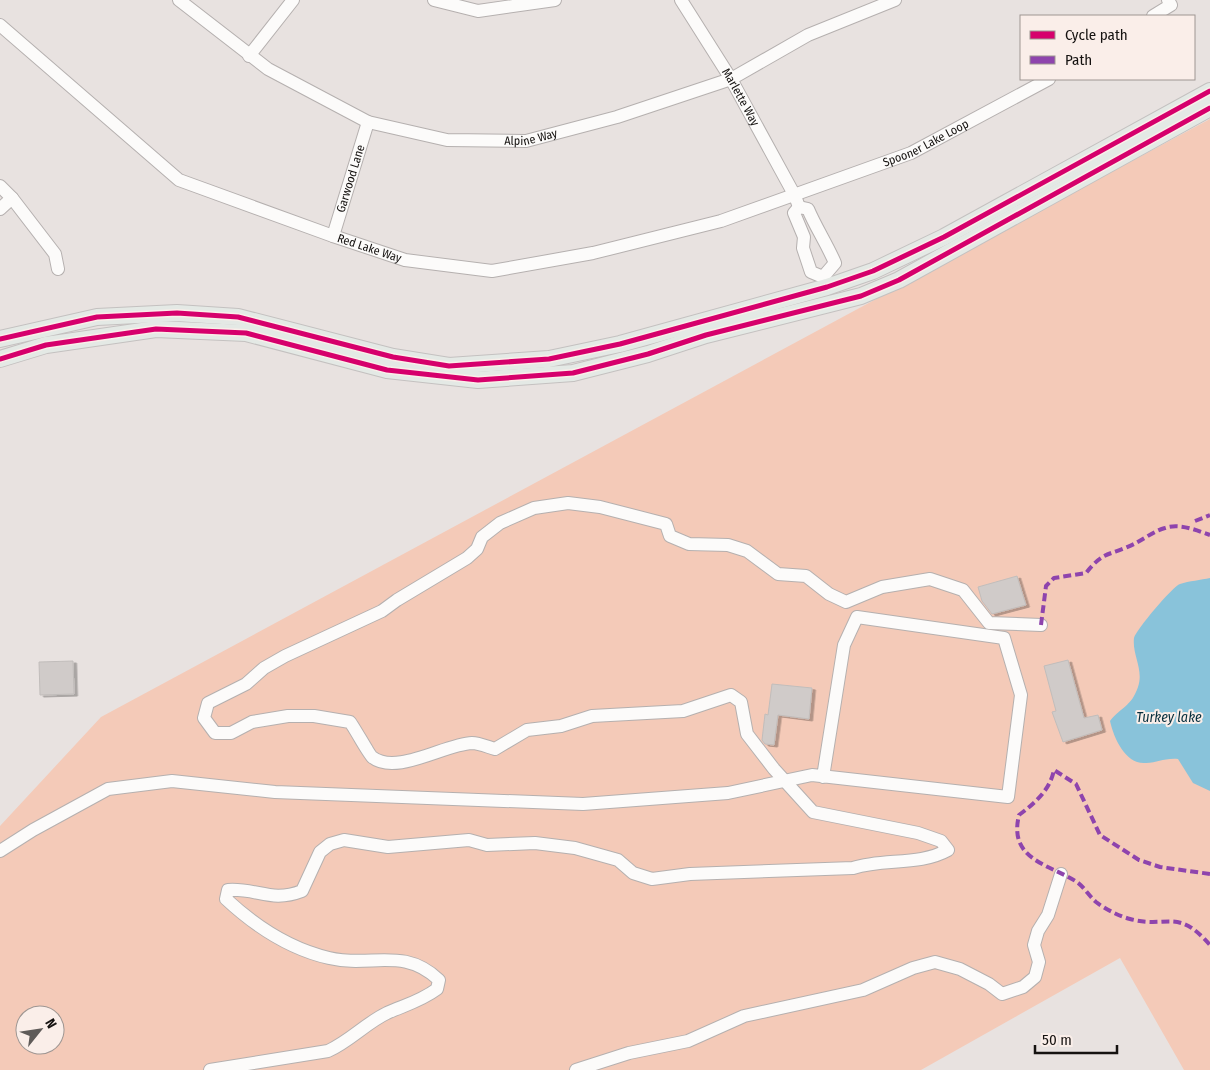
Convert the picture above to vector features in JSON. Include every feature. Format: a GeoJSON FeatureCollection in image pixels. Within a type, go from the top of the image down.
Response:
{"type":"FeatureCollection","features":[{"type":"Feature","properties":{"kind":"main road"},"geometry":{"type":"LineString","coordinates":[[0,338],[97,317],[177,312],[238,317],[394,356],[440,364],[485,364],[549,360],[620,344],[825,282],[874,271],[944,237],[1210,91]]}},
{"type":"Feature","properties":{"kind":"main road"},"geometry":{"type":"LineString","coordinates":[[0,359],[46,345],[156,329],[246,333],[388,370],[488,380],[573,373],[648,354],[706,335],[861,296],[899,280],[1210,108]]}},
{"type":"Feature","properties":{"kind":"main road"},"geometry":{"type":"LineString","coordinates":[[825,282],[832,303]]}},
{"type":"Feature","properties":{"kind":"street","name":"Alpine Way"},"geometry":{"type":"LineString","coordinates":[[180,0],[268,69],[368,122],[447,140],[526,142],[617,117],[731,79],[808,35],[895,0]]}},
{"type":"Feature","properties":{"kind":"street"},"geometry":{"type":"LineString","coordinates":[[249,56],[293,0]]}},
{"type":"Feature","properties":{"kind":"street"},"geometry":{"type":"LineString","coordinates":[[434,0],[478,11],[497,5],[555,0]]}},
{"type":"Feature","properties":{"kind":"street","name":"Marlette Way"},"geometry":{"type":"LineString","coordinates":[[681,0],[731,79],[797,201]]}},
{"type":"Feature","properties":{"kind":"street"},"geometry":{"type":"LineString","coordinates":[[1155,15],[1171,5],[1168,0]]}},
{"type":"Feature","properties":{"kind":"street","name":"Red Lake Way"},"geometry":{"type":"LineString","coordinates":[[0,25],[178,180],[405,260],[492,271],[593,253],[797,201]]}},
{"type":"Feature","properties":{"kind":"street","name":"Spooner Lake Loop"},"geometry":{"type":"LineString","coordinates":[[797,201],[911,153],[1047,80]]}},
{"type":"Feature","properties":{"kind":"street","name":"Garwood Lane"},"geometry":{"type":"LineString","coordinates":[[333,236],[368,122]]}},
{"type":"Feature","properties":{"kind":"street"},"geometry":{"type":"LineString","coordinates":[[0,186],[12,198],[55,254],[58,269]]}},
{"type":"Feature","properties":{"kind":"street"},"geometry":{"type":"LineString","coordinates":[[0,209],[12,198]]}},
{"type":"Feature","properties":{"kind":"street"},"geometry":{"type":"LineString","coordinates":[[797,201],[808,208],[818,231],[824,237],[835,264],[825,282],[811,272],[803,248],[804,237],[794,213],[797,201]]}},
{"type":"Feature","properties":{"kind":"street"},"geometry":{"type":"LineString","coordinates":[[804,237],[818,231]]}},
{"type":"Feature","properties":{"kind":"street"},"geometry":{"type":"LineString","coordinates":[[210,1070],[257,1064],[328,1050],[343,1044],[359,1030],[387,1013],[408,1006],[437,989],[439,980],[427,968],[402,960],[330,958],[300,948],[271,934],[245,916],[226,899],[228,890],[244,889],[278,897],[287,897],[302,891],[320,852],[330,844],[344,840],[388,847],[469,840],[487,845],[535,844],[575,848],[618,860],[634,873],[652,879],[690,874],[853,868],[870,863],[935,857],[948,850],[940,841],[918,833],[812,812],[747,734],[741,702],[731,695],[683,711],[592,716],[562,726],[527,730],[495,749],[474,743],[456,746],[391,765],[372,757],[350,722],[314,716],[288,716],[252,722],[231,733],[215,733],[204,718],[208,703],[246,684],[264,668],[285,656],[382,611],[467,558],[478,549],[482,537],[500,524],[534,508],[568,503],[600,507],[666,524],[670,536],[689,544],[728,544],[747,551],[778,574],[806,576],[829,594],[846,602],[882,587],[930,579],[963,590],[989,623],[1041,625]]}},
{"type":"Feature","properties":{"kind":"street"},"geometry":{"type":"LineString","coordinates":[[0,851],[33,830],[108,790],[172,781],[275,792],[583,804],[728,793],[812,775],[823,777],[1008,797],[1021,695],[1004,638],[857,617],[844,645],[823,777]]}},
{"type":"Feature","properties":{"kind":"street"},"geometry":{"type":"LineString","coordinates":[[576,1070],[629,1053],[688,1041],[744,1016],[863,990],[913,968],[935,962],[960,969],[1002,994],[1023,987],[1035,976],[1039,962],[1034,945],[1038,931],[1048,914],[1061,874]]}},
{"type":"Feature","properties":{"kind":"shaded area"},"geometry":{"type":"Polygon","coordinates":[[[1210,119],[1210,1070],[1184,1070],[1120,958],[921,1070],[0,1070],[0,826],[101,717],[1210,119]]]}},
{"type":"Feature","properties":{"kind":"water","name":"Turkey lake"},"geometry":{"type":"Polygon","coordinates":[[[1210,578],[1210,791],[1193,783],[1178,759],[1146,763],[1132,760],[1118,743],[1110,721],[1129,703],[1138,687],[1140,674],[1134,644],[1136,633],[1163,600],[1180,584],[1210,578]]]}},
{"type":"Feature","properties":{"kind":"building"},"geometry":{"type":"Polygon","coordinates":[[[1017,576],[1026,605],[992,614],[982,601],[978,587],[1017,576]]]}},
{"type":"Feature","properties":{"kind":"building"},"geometry":{"type":"Polygon","coordinates":[[[1068,660],[1084,718],[1098,715],[1102,730],[1063,742],[1052,712],[1056,711],[1044,666],[1068,660]]]}},
{"type":"Feature","properties":{"kind":"building"},"geometry":{"type":"Polygon","coordinates":[[[73,661],[74,694],[40,695],[39,662],[73,661]]]}},
{"type":"Feature","properties":{"kind":"building"},"geometry":{"type":"Polygon","coordinates":[[[772,684],[812,688],[809,719],[778,715],[774,745],[765,744],[762,740],[765,714],[768,715],[772,684]]]}},
{"type":"Feature","properties":{"kind":"marked path"},"geometry":{"type":"LineString","coordinates":[[1195,521],[1210,515]]}},
{"type":"Feature","properties":{"kind":"marked path"},"geometry":{"type":"LineString","coordinates":[[1041,625],[1046,586],[1054,578],[1086,573],[1098,560],[1108,554],[1126,548],[1165,528],[1176,526],[1210,535]]}},
{"type":"Feature","properties":{"kind":"marked path"},"geometry":{"type":"LineString","coordinates":[[1210,874],[1160,867],[1139,860],[1100,835],[1076,784],[1054,770],[1045,790],[1036,801],[1019,815],[1017,830],[1019,842],[1025,851],[1043,865],[1077,882],[1100,905],[1130,919],[1172,922],[1189,926],[1199,933],[1210,945]]}},
{"type":"Feature","properties":{"kind":"cycle path"},"geometry":{"type":"LineString","coordinates":[[0,339],[97,317],[177,313],[238,317],[393,357],[449,366],[549,359],[620,344],[827,287],[873,271],[944,237],[1210,91]]}},
{"type":"Feature","properties":{"kind":"cycle path"},"geometry":{"type":"LineString","coordinates":[[0,359],[46,345],[156,329],[246,333],[387,370],[478,380],[573,373],[648,354],[706,335],[861,296],[899,280],[1210,108]]}}]}
